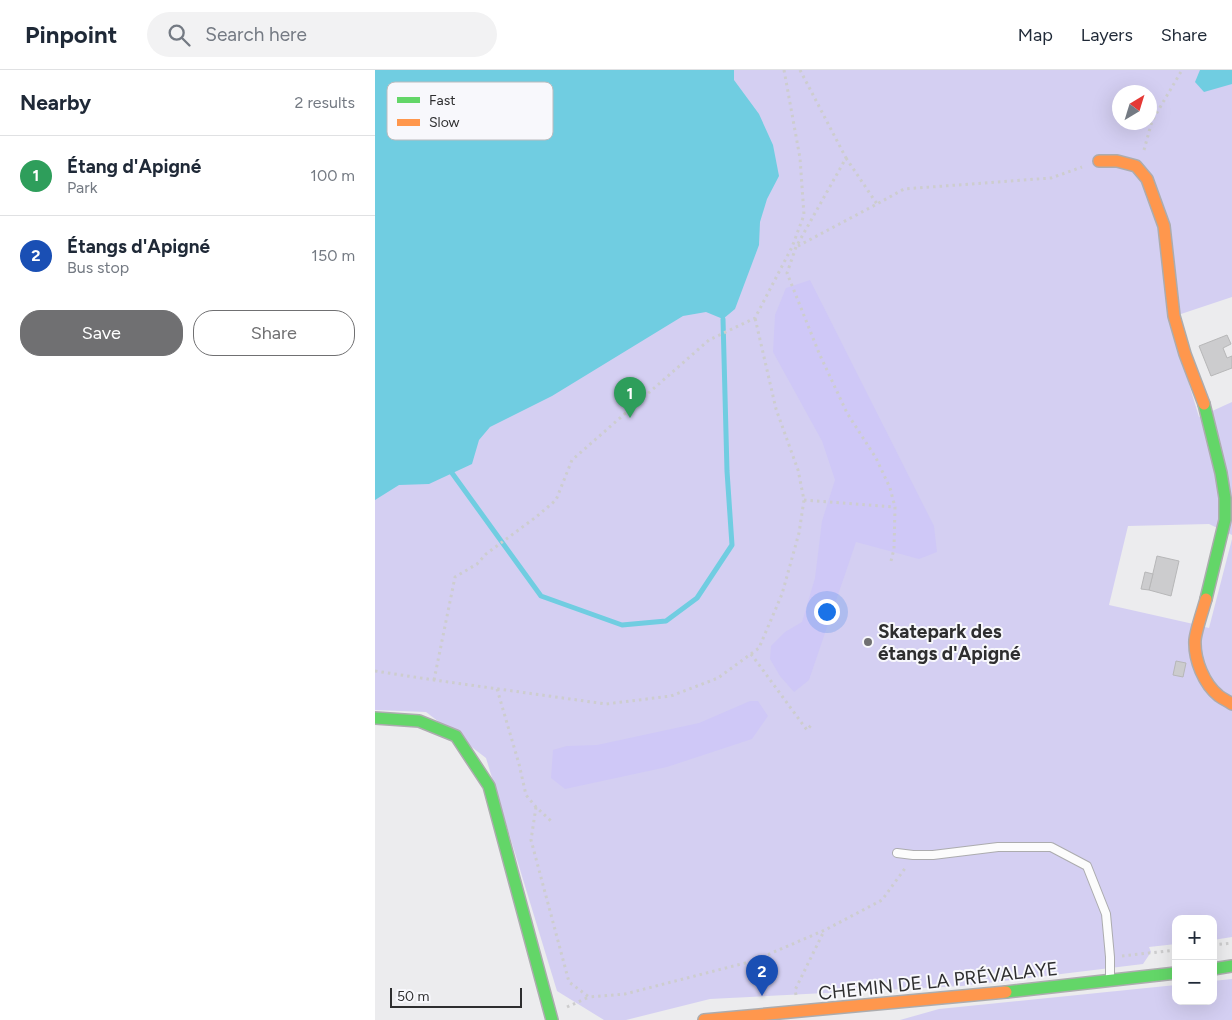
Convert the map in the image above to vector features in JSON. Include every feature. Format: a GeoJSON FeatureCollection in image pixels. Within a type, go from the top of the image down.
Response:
{"type":"FeatureCollection","features":[{"type":"Feature","properties":{"kind":"street"},"geometry":{"type":"LineString","coordinates":[[1099,161],[1117,161],[1136,166],[1147,179],[1164,226],[1174,316],[1185,354],[1205,408],[1221,473],[1225,498],[1225,520],[1195,640],[1197,657],[1201,671],[1209,686],[1219,696],[1232,704]]}},
{"type":"Feature","properties":{"kind":"street"},"geometry":{"type":"LineString","coordinates":[[375,718],[419,721],[456,736],[489,786],[552,1020]]}},
{"type":"Feature","properties":{"kind":"street"},"geometry":{"type":"LineString","coordinates":[[1217,968],[1232,966]]}},
{"type":"Feature","properties":{"kind":"street","name":"CHEMIN DE LA PRÉVALAYE"},"geometry":{"type":"LineString","coordinates":[[704,1020],[800,1012],[1172,973]]}},
{"type":"Feature","properties":{"kind":"lane"},"geometry":{"type":"LineString","coordinates":[[897,853],[913,856],[999,847],[1051,847],[1087,866],[1106,914],[1110,981]]}},
{"type":"Feature","properties":{"kind":"path"},"geometry":{"type":"LineString","coordinates":[[784,70],[800,158],[804,215],[787,273],[819,353],[847,413],[876,458],[890,488],[895,507],[894,549],[891,560]]}},
{"type":"Feature","properties":{"kind":"path"},"geometry":{"type":"LineString","coordinates":[[800,70],[846,158],[877,204]]}},
{"type":"Feature","properties":{"kind":"path"},"geometry":{"type":"LineString","coordinates":[[1136,166],[1143,152],[1152,121],[1182,70]]}},
{"type":"Feature","properties":{"kind":"path"},"geometry":{"type":"LineString","coordinates":[[434,680],[455,577],[477,564],[486,554],[556,500],[572,460],[709,340],[755,318],[846,158]]}},
{"type":"Feature","properties":{"kind":"path"},"geometry":{"type":"LineString","coordinates":[[794,247],[904,189],[1051,178],[1099,161]]}},
{"type":"Feature","properties":{"kind":"path"},"geometry":{"type":"LineString","coordinates":[[375,671],[606,704],[671,696],[718,678],[759,648],[782,594],[799,534],[804,500],[798,470],[776,409],[755,318]]}},
{"type":"Feature","properties":{"kind":"path"},"geometry":{"type":"LineString","coordinates":[[804,500],[895,507]]}},
{"type":"Feature","properties":{"kind":"path"},"geometry":{"type":"LineString","coordinates":[[751,654],[807,730],[812,724]]}},
{"type":"Feature","properties":{"kind":"path"},"geometry":{"type":"LineString","coordinates":[[497,689],[519,764],[525,795],[551,821]]}},
{"type":"Feature","properties":{"kind":"path"},"geometry":{"type":"LineString","coordinates":[[536,807],[531,840],[569,982],[589,997],[625,994],[753,961],[825,930],[883,900],[913,856]]}},
{"type":"Feature","properties":{"kind":"path"},"geometry":{"type":"LineString","coordinates":[[800,1012],[795,990],[825,930]]}},
{"type":"Feature","properties":{"kind":"path"},"geometry":{"type":"LineString","coordinates":[[1217,945],[1232,943]]}},
{"type":"Feature","properties":{"kind":"path"},"geometry":{"type":"LineString","coordinates":[[1110,957],[1172,950]]}},
{"type":"Feature","properties":{"kind":"shaded area"},"geometry":{"type":"Polygon","coordinates":[[[375,70],[1232,70],[1232,297],[1169,318],[1199,417],[1232,402],[1232,535],[1209,524],[1128,526],[1109,605],[1209,628],[1232,539],[1232,937],[1217,939],[1217,915],[1172,915],[1172,944],[1149,947],[1151,952],[1143,964],[962,986],[710,999],[626,1020],[604,1020],[557,991],[486,758],[426,712],[375,710],[375,70]]]}},
{"type":"Feature","properties":{"kind":"shaded area"},"geometry":{"type":"Polygon","coordinates":[[[810,280],[934,526],[937,552],[919,559],[856,542],[809,680],[794,692],[780,676],[770,659],[771,646],[785,632],[802,622],[815,578],[822,521],[835,480],[822,441],[773,352],[775,315],[786,288],[810,280]]]}},
{"type":"Feature","properties":{"kind":"shaded area"},"geometry":{"type":"Polygon","coordinates":[[[750,701],[758,701],[768,716],[752,739],[667,767],[565,789],[551,778],[553,750],[567,746],[597,745],[699,723],[750,701]]]}},
{"type":"Feature","properties":{"kind":"shaded area"},"geometry":{"type":"Polygon","coordinates":[[[1232,979],[1232,1020],[900,1020],[939,1009],[1172,985],[1172,1005],[1217,1005],[1217,981],[1232,979]]]}},
{"type":"Feature","properties":{"kind":"water"},"geometry":{"type":"Polygon","coordinates":[[[375,70],[734,70],[734,80],[759,114],[773,145],[779,176],[767,199],[760,222],[759,245],[735,309],[723,319],[706,312],[683,316],[552,396],[490,427],[479,440],[472,464],[429,484],[399,485],[375,500],[375,70]]]}},
{"type":"Feature","properties":{"kind":"water"},"geometry":{"type":"Polygon","coordinates":[[[1200,70],[1232,70],[1232,84],[1204,92],[1195,82],[1200,70]]]}},
{"type":"Feature","properties":{"kind":"building"},"geometry":{"type":"Polygon","coordinates":[[[1227,335],[1231,344],[1223,348],[1227,358],[1232,356],[1232,368],[1211,376],[1199,346],[1227,335]]]}},
{"type":"Feature","properties":{"kind":"building"},"geometry":{"type":"Polygon","coordinates":[[[1157,556],[1179,561],[1171,596],[1149,590],[1157,556]]]}},
{"type":"Feature","properties":{"kind":"building"},"geometry":{"type":"Polygon","coordinates":[[[1145,572],[1153,574],[1149,590],[1141,589],[1145,572]]]}},
{"type":"Feature","properties":{"kind":"building"},"geometry":{"type":"Polygon","coordinates":[[[1176,661],[1186,663],[1183,677],[1173,675],[1176,661]]]}},
{"type":"Feature","properties":{"kind":"waterway"},"geometry":{"type":"LineString","coordinates":[[452,473],[541,596],[622,625],[666,621],[697,598],[732,545],[727,471],[723,319]]}},
{"type":"Feature","properties":{"kind":"traffic: fast"},"geometry":{"type":"LineString","coordinates":[[1204,404],[1221,473],[1225,498],[1225,520],[1206,599]]}},
{"type":"Feature","properties":{"kind":"traffic: fast"},"geometry":{"type":"LineString","coordinates":[[375,718],[419,721],[456,736],[489,786],[552,1020]]}},
{"type":"Feature","properties":{"kind":"traffic: fast"},"geometry":{"type":"LineString","coordinates":[[1217,968],[1232,966]]}},
{"type":"Feature","properties":{"kind":"traffic: fast"},"geometry":{"type":"LineString","coordinates":[[1006,992],[1172,973]]}},
{"type":"Feature","properties":{"kind":"traffic: slow"},"geometry":{"type":"LineString","coordinates":[[1099,161],[1117,161],[1136,166],[1147,179],[1164,226],[1174,316],[1185,354],[1204,404]]}},
{"type":"Feature","properties":{"kind":"traffic: slow"},"geometry":{"type":"LineString","coordinates":[[1206,599],[1195,640],[1196,656],[1201,671],[1209,685],[1219,696],[1232,704]]}},
{"type":"Feature","properties":{"kind":"traffic: slow"},"geometry":{"type":"LineString","coordinates":[[704,1020],[1006,992]]}},
{"type":"Feature","properties":{"kind":"place","name":"Étang d'Apigné"},"geometry":{"type":"Point","coordinates":[630,418]}},
{"type":"Feature","properties":{"kind":"place","name":"Skatepark des étangs d'Apigné"},"geometry":{"type":"Point","coordinates":[868,642]}},
{"type":"Feature","properties":{"kind":"place","name":"Étangs d'Apigné"},"geometry":{"type":"Point","coordinates":[762,996]}}]}
